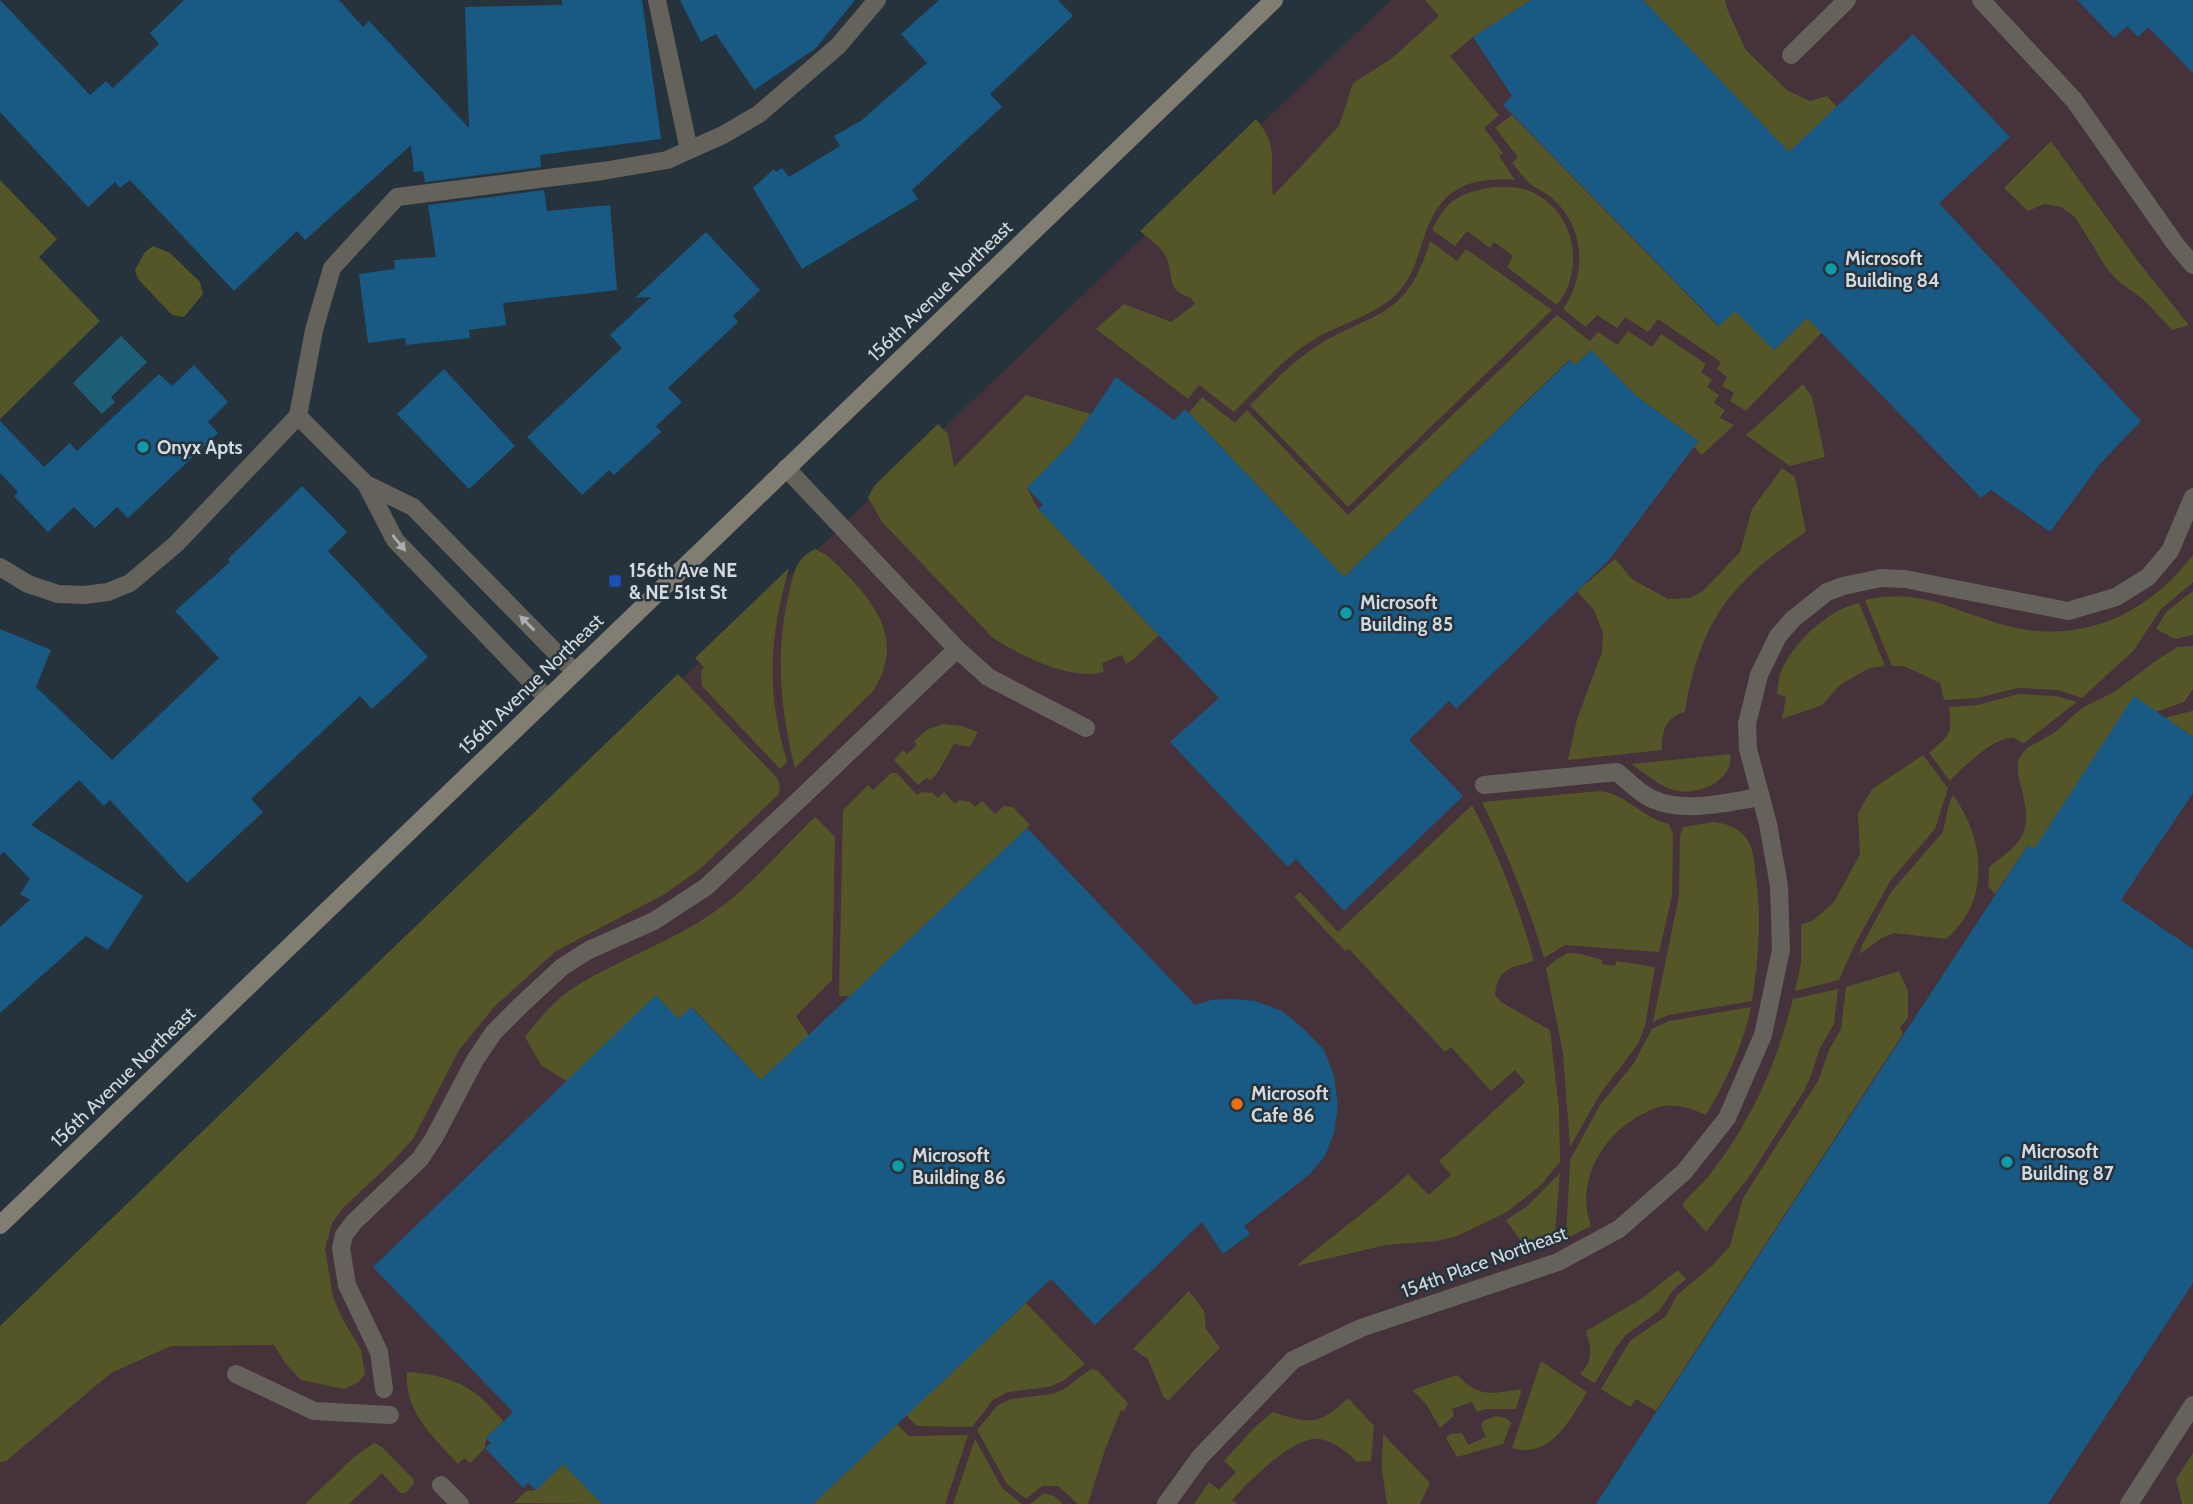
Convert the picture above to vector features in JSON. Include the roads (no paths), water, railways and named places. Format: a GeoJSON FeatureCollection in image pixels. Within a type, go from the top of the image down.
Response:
{"type":"FeatureCollection","features":[{"type":"Feature","properties":{"kind":"main road","name":"156th Avenue Northeast"},"geometry":{"type":"LineString","coordinates":[[0,1225],[1274,0]]}},
{"type":"Feature","properties":{"kind":"street"},"geometry":{"type":"LineString","coordinates":[[657,0],[689,150]]}},
{"type":"Feature","properties":{"kind":"street"},"geometry":{"type":"LineString","coordinates":[[0,568],[28,584],[58,594],[108,592],[130,583],[176,544],[298,416],[314,330],[332,268],[397,197],[603,171],[667,160],[723,135],[759,114],[838,46],[877,0]]}},
{"type":"Feature","properties":{"kind":"street"},"geometry":{"type":"LineString","coordinates":[[1791,55],[1847,0]]}},
{"type":"Feature","properties":{"kind":"street"},"geometry":{"type":"LineString","coordinates":[[1981,0],[2074,100],[2193,265]]}},
{"type":"Feature","properties":{"kind":"street"},"geometry":{"type":"LineString","coordinates":[[298,416],[366,484],[395,541],[547,698]]}},
{"type":"Feature","properties":{"kind":"street"},"geometry":{"type":"LineString","coordinates":[[786,468],[957,649],[988,677],[1086,728]]}},
{"type":"Feature","properties":{"kind":"street"},"geometry":{"type":"LineString","coordinates":[[366,484],[413,507],[575,671]]}},
{"type":"Feature","properties":{"kind":"street","name":"154th Place Northeast"},"geometry":{"type":"LineString","coordinates":[[1166,1504],[1200,1457],[1293,1360],[1361,1328],[1558,1262],[1619,1229],[1684,1172],[1727,1118],[1763,1035],[1781,950],[1779,886],[1748,749],[1747,724],[1759,675],[1778,636],[1793,619],[1814,602],[1843,586],[1881,578],[1905,579],[2068,611],[2116,597],[2147,577],[2170,551],[2193,497]]}},
{"type":"Feature","properties":{"kind":"street"},"geometry":{"type":"LineString","coordinates":[[384,1389],[379,1352],[347,1285],[341,1248],[344,1235],[354,1222],[420,1159],[435,1138],[475,1060],[495,1032],[571,961],[654,921],[706,887],[957,649]]}},
{"type":"Feature","properties":{"kind":"street"},"geometry":{"type":"LineString","coordinates":[[1483,785],[1617,772],[1651,798],[1672,806],[1695,807],[1761,797]]}},
{"type":"Feature","properties":{"kind":"street"},"geometry":{"type":"LineString","coordinates":[[236,1374],[314,1411],[390,1415]]}},
{"type":"Feature","properties":{"kind":"street"},"geometry":{"type":"LineString","coordinates":[[2129,1504],[2193,1405]]}},
{"type":"Feature","properties":{"kind":"street"},"geometry":{"type":"LineString","coordinates":[[441,1485],[460,1504]]}},
{"type":"Feature","properties":{"kind":"water"},"geometry":{"type":"Polygon","coordinates":[[[121,336],[147,362],[111,397],[115,402],[102,414],[73,383],[121,336]]]}},
{"type":"Feature","properties":{"kind":"place","name":"Microsoft Building 84"},"geometry":{"type":"Point","coordinates":[1831,269]}},
{"type":"Feature","properties":{"kind":"place","name":"Onyx Apts"},"geometry":{"type":"Point","coordinates":[143,447]}},
{"type":"Feature","properties":{"kind":"place","name":"156th Ave NE & NE 51st St"},"geometry":{"type":"Point","coordinates":[615,581]}},
{"type":"Feature","properties":{"kind":"place","name":"Microsoft Building 85"},"geometry":{"type":"Point","coordinates":[1346,613]}},
{"type":"Feature","properties":{"kind":"place","name":"Microsoft Cafe 86"},"geometry":{"type":"Point","coordinates":[1237,1104]}},
{"type":"Feature","properties":{"kind":"place","name":"Microsoft Building 87"},"geometry":{"type":"Point","coordinates":[2007,1162]}},
{"type":"Feature","properties":{"kind":"place","name":"Microsoft Building 86"},"geometry":{"type":"Point","coordinates":[898,1166]}}]}
